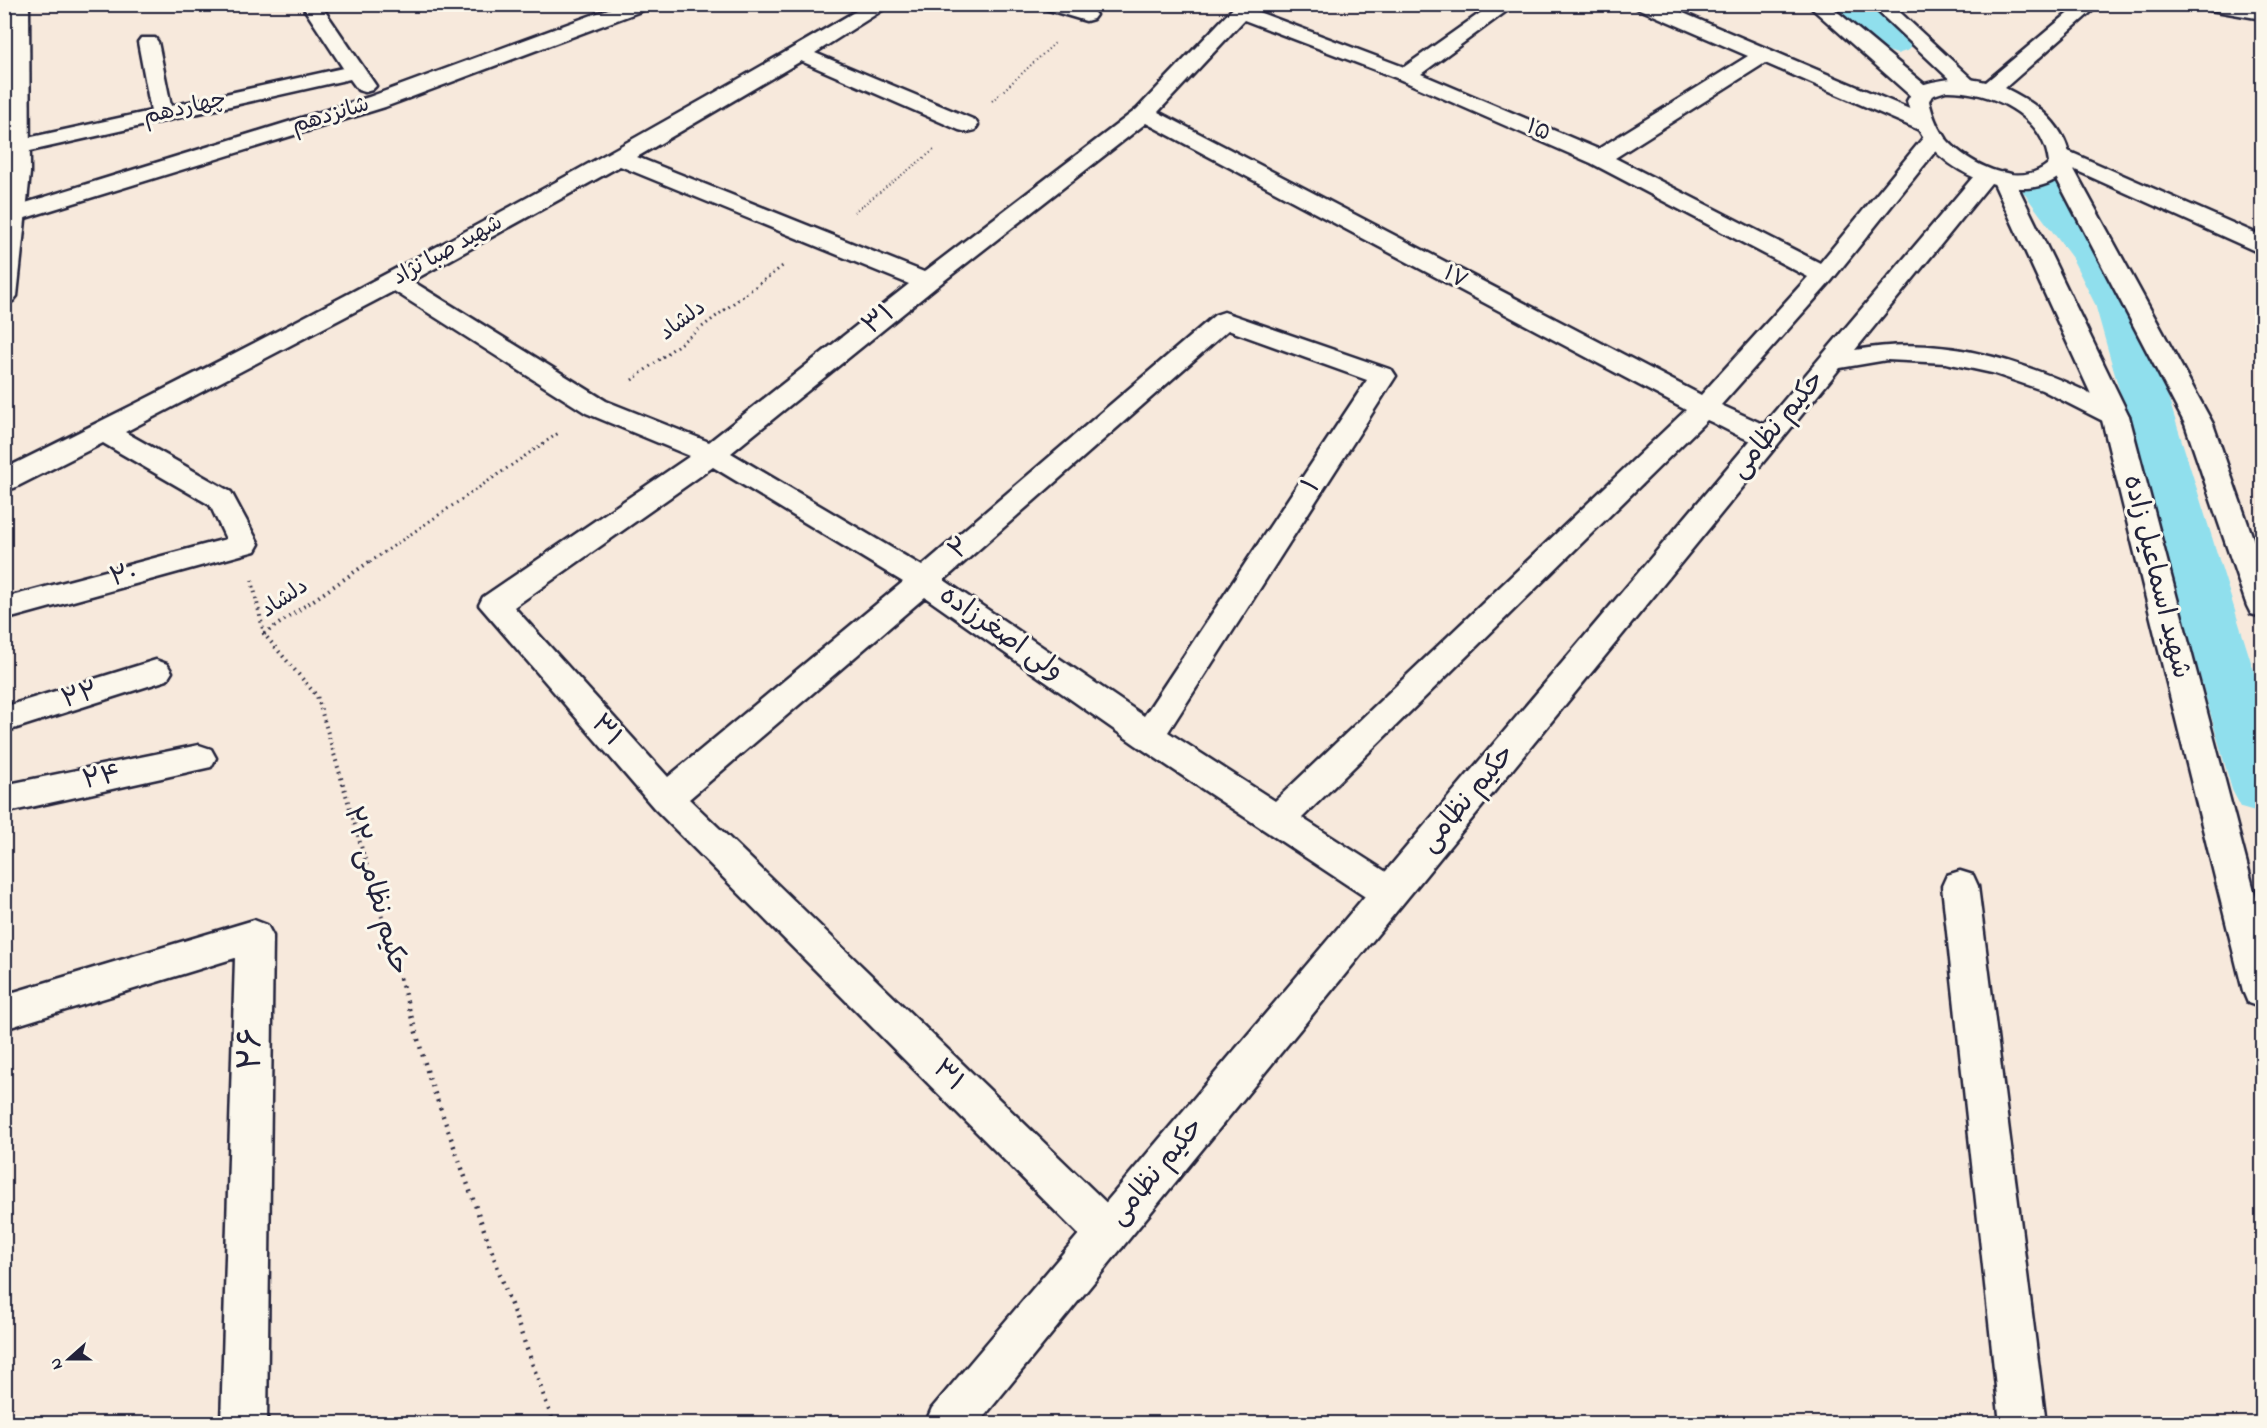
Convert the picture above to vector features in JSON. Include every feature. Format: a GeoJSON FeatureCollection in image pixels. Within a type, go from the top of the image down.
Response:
{"type":"FeatureCollection","features":[{"type":"Feature","properties":{"kind":"street"},"geometry":{"type":"LineString","coordinates":[[4,296],[14,214],[12,174],[17,147],[19,4]]}},
{"type":"Feature","properties":{"kind":"street"},"geometry":{"type":"LineString","coordinates":[[310,4],[353,72],[377,102]]}},
{"type":"Feature","properties":{"kind":"street","name":"شانزدهم"},"geometry":{"type":"LineString","coordinates":[[14,214],[377,102],[642,4]]}},
{"type":"Feature","properties":{"kind":"street","name":"شهید صبا نژاد"},"geometry":{"type":"LineString","coordinates":[[4,481],[105,432],[394,281],[801,54],[883,4]]}},
{"type":"Feature","properties":{"kind":"street"},"geometry":{"type":"LineString","coordinates":[[1049,4],[1086,15]]}},
{"type":"Feature","properties":{"kind":"street"},"geometry":{"type":"LineString","coordinates":[[1406,75],[1507,4]]}},
{"type":"Feature","properties":{"kind":"street"},"geometry":{"type":"LineString","coordinates":[[1644,4],[1930,131]]}},
{"type":"Feature","properties":{"kind":"street"},"geometry":{"type":"LineString","coordinates":[[1816,4],[1922,94]]}},
{"type":"Feature","properties":{"kind":"street"},"geometry":{"type":"LineString","coordinates":[[1879,4],[1967,85]]}},
{"type":"Feature","properties":{"kind":"street"},"geometry":{"type":"LineString","coordinates":[[1989,91],[2091,4]]}},
{"type":"Feature","properties":{"kind":"street"},"geometry":{"type":"LineString","coordinates":[[2210,4],[2262,12]]}},
{"type":"Feature","properties":{"kind":"street","name":"۱۵"},"geometry":{"type":"LineString","coordinates":[[1244,8],[1599,158],[1824,275]]}},
{"type":"Feature","properties":{"kind":"street","name":"۳۱"},"geometry":{"type":"LineString","coordinates":[[1107,1233],[666,798],[494,605],[712,454],[927,282],[1145,114],[1244,8]]}},
{"type":"Feature","properties":{"kind":"street"},"geometry":{"type":"LineString","coordinates":[[148,42],[162,114]]}},
{"type":"Feature","properties":{"kind":"street"},"geometry":{"type":"LineString","coordinates":[[801,54],[967,125]]}},
{"type":"Feature","properties":{"kind":"street"},"geometry":{"type":"LineString","coordinates":[[1599,158],[1762,55]]}},
{"type":"Feature","properties":{"kind":"street","name":"چهاردهم"},"geometry":{"type":"LineString","coordinates":[[17,147],[353,72]]}},
{"type":"Feature","properties":{"kind":"street"},"geometry":{"type":"LineString","coordinates":[[2061,159],[2048,177],[2024,181],[1995,176],[1956,158],[1943,148],[1930,131],[1918,101],[1922,94],[1936,87],[1967,85],[1989,91],[2020,105],[2042,122],[2054,135],[2061,159],[2199,424],[2262,606]]}},
{"type":"Feature","properties":{"kind":"street","name":"۱۷"},"geometry":{"type":"LineString","coordinates":[[1145,114],[1704,408],[1768,437]]}},
{"type":"Feature","properties":{"kind":"street"},"geometry":{"type":"LineString","coordinates":[[1277,820],[1704,408],[1824,275],[1930,131]]}},
{"type":"Feature","properties":{"kind":"street"},"geometry":{"type":"LineString","coordinates":[[618,157],[927,282]]}},
{"type":"Feature","properties":{"kind":"street"},"geometry":{"type":"LineString","coordinates":[[2061,159],[2262,245]]}},
{"type":"Feature","properties":{"kind":"street","name":"حکیم نظامی"},"geometry":{"type":"LineString","coordinates":[[948,1424],[1768,437],[1995,176]]}},
{"type":"Feature","properties":{"kind":"street","name":"شهید اسماعیل زاده"},"geometry":{"type":"LineString","coordinates":[[1995,176],[2115,416],[2262,991]]}},
{"type":"Feature","properties":{"kind":"street","name":"ولی اصغرزاده"},"geometry":{"type":"LineString","coordinates":[[394,281],[596,407],[712,454],[924,581],[1148,736],[1389,893]]}},
{"type":"Feature","properties":{"kind":"street","name":"۲"},"geometry":{"type":"LineString","coordinates":[[666,798],[924,581],[1224,320]]}},
{"type":"Feature","properties":{"kind":"street","name":"۱"},"geometry":{"type":"LineString","coordinates":[[1148,736],[1383,376],[1224,320]]}},
{"type":"Feature","properties":{"kind":"street"},"geometry":{"type":"LineString","coordinates":[[1831,362],[1887,352],[1946,355],[1999,366],[2051,384],[2115,416]]}},
{"type":"Feature","properties":{"kind":"street"},"geometry":{"type":"LineString","coordinates":[[105,432],[221,499],[244,544]]}},
{"type":"Feature","properties":{"kind":"street","name":"۲۰"},"geometry":{"type":"LineString","coordinates":[[4,609],[244,544]]}},
{"type":"Feature","properties":{"kind":"street","name":"۲۲"},"geometry":{"type":"LineString","coordinates":[[4,720],[156,672]]}},
{"type":"Feature","properties":{"kind":"street","name":"۲۴"},"geometry":{"type":"LineString","coordinates":[[4,799],[199,758]]}},
{"type":"Feature","properties":{"kind":"street"},"geometry":{"type":"LineString","coordinates":[[1960,886],[2023,1424]]}},
{"type":"Feature","properties":{"kind":"street","name":"۲۶"},"geometry":{"type":"LineString","coordinates":[[4,1012],[254,936],[244,1424]]}},
{"type":"Feature","properties":{"kind":"path","name":"دلشاد"},"geometry":{"type":"LineString","coordinates":[[264,634],[596,407],[821,238],[967,125],[1086,15]]}},
{"type":"Feature","properties":{"kind":"path","name":"۲۲ حکیم نظامی"},"geometry":{"type":"LineString","coordinates":[[244,544],[264,634],[317,696],[429,1077],[554,1424]]}},
{"type":"Feature","properties":{"kind":"waterway"},"geometry":{"type":"LineString","coordinates":[[1851,4],[1897,43]]}},
{"type":"Feature","properties":{"kind":"waterway"},"geometry":{"type":"LineString","coordinates":[[2041,189],[2092,256],[2117,304],[2262,790]]}}]}
